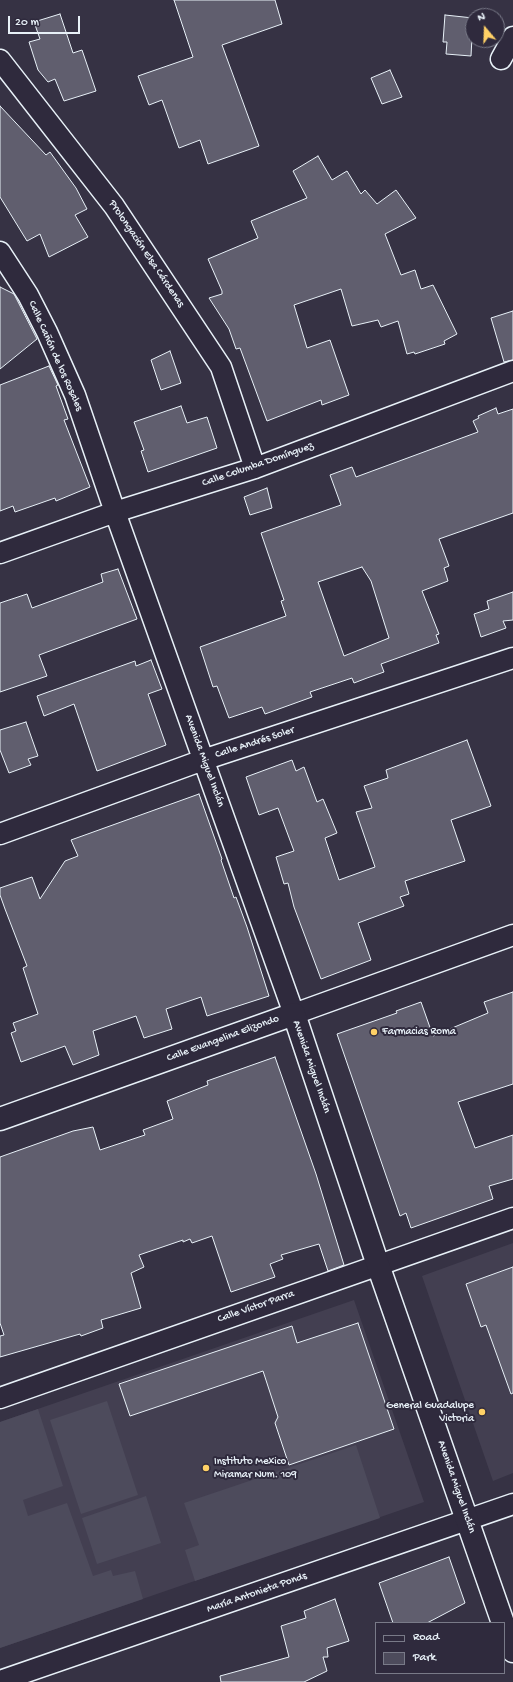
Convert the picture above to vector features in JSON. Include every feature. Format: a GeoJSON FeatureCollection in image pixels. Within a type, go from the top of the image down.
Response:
{"type":"FeatureCollection","features":[{"type":"Feature","properties":{"kind":"main road","name":"Calle Evangelina Elizondo"},"geometry":{"type":"LineString","coordinates":[[0,1119],[294,1014]]}},
{"type":"Feature","properties":{"kind":"main road","name":"Avenida Miguel Inclán"},"geometry":{"type":"LineString","coordinates":[[294,1014],[378,1265],[503,1622]]}},
{"type":"Feature","properties":{"kind":"main road","name":"Avenida Miguel Inclán"},"geometry":{"type":"LineString","coordinates":[[505,1627],[513,1651]]}},
{"type":"Feature","properties":{"kind":"street"},"geometry":{"type":"LineString","coordinates":[[501,59],[513,37]]}},
{"type":"Feature","properties":{"kind":"street","name":"Prolongación Elsa Cárdenas"},"geometry":{"type":"LineString","coordinates":[[0,60],[114,206],[221,367],[255,468]]}},
{"type":"Feature","properties":{"kind":"street","name":"Calle Cañón de los Rosales"},"geometry":{"type":"LineString","coordinates":[[0,252],[28,295],[47,332],[75,395],[115,512]]}},
{"type":"Feature","properties":{"kind":"street","name":"Calle Columba Domínguez"},"geometry":{"type":"LineString","coordinates":[[0,553],[115,512],[255,468],[513,371]]}},
{"type":"Feature","properties":{"kind":"street","name":"Avenida Miguel Inclán"},"geometry":{"type":"LineString","coordinates":[[115,512],[294,1014]]}},
{"type":"Feature","properties":{"kind":"street","name":"Calle Andrés Soler"},"geometry":{"type":"LineString","coordinates":[[0,834],[203,760],[513,658]]}},
{"type":"Feature","properties":{"kind":"street","name":"Calle Evangelina Elizondo"},"geometry":{"type":"LineString","coordinates":[[294,1014],[513,935]]}},
{"type":"Feature","properties":{"kind":"street","name":"Calle Víctor Parra"},"geometry":{"type":"LineString","coordinates":[[0,1398],[513,1218]]}},
{"type":"Feature","properties":{"kind":"street","name":"María Antonieta Ponds"},"geometry":{"type":"LineString","coordinates":[[0,1681],[513,1504]]}},
{"type":"Feature","properties":{"kind":"shaded area"},"geometry":{"type":"Polygon","coordinates":[[[513,1243],[513,1473],[493,1481],[422,1276],[513,1243]]]}},
{"type":"Feature","properties":{"kind":"shaded area","name":"Instituto Mexico Miramar Num. 109"},"geometry":{"type":"Polygon","coordinates":[[[354,1300],[424,1502],[0,1648],[0,1422],[354,1300]]]}},
{"type":"Feature","properties":{"kind":"green space"},"geometry":{"type":"Polygon","coordinates":[[[107,1401],[138,1495],[81,1514],[50,1420],[107,1401]]]}},
{"type":"Feature","properties":{"kind":"green space"},"geometry":{"type":"Polygon","coordinates":[[[38,1409],[63,1486],[23,1500],[28,1516],[67,1503],[93,1576],[111,1570],[113,1576],[135,1571],[143,1599],[0,1648],[0,1422],[38,1409]]]}},
{"type":"Feature","properties":{"kind":"green space"},"geometry":{"type":"Polygon","coordinates":[[[356,1445],[380,1518],[195,1581],[185,1550],[199,1545],[184,1503],[356,1445]]]}},
{"type":"Feature","properties":{"kind":"green space"},"geometry":{"type":"Polygon","coordinates":[[[146,1496],[161,1543],[97,1564],[82,1518],[146,1496]]]}},
{"type":"Feature","properties":{"kind":"building"},"geometry":{"type":"Polygon","coordinates":[[[174,0],[275,0],[282,24],[222,45],[259,146],[208,164],[200,140],[179,148],[162,100],[149,105],[138,76],[193,57],[174,0]]]}},
{"type":"Feature","properties":{"kind":"building"},"geometry":{"type":"Polygon","coordinates":[[[60,14],[73,53],[82,50],[96,91],[64,101],[55,79],[48,82],[38,70],[29,42],[40,39],[34,22],[60,14]]]}},
{"type":"Feature","properties":{"kind":"building"},"geometry":{"type":"Polygon","coordinates":[[[445,15],[465,17],[465,48],[471,48],[471,56],[446,54],[447,42],[443,42],[445,15]]]}},
{"type":"Feature","properties":{"kind":"building"},"geometry":{"type":"Polygon","coordinates":[[[390,70],[402,97],[382,104],[371,78],[390,70]]]}},
{"type":"Feature","properties":{"kind":"building"},"geometry":{"type":"Polygon","coordinates":[[[0,106],[46,155],[50,152],[76,188],[87,209],[75,215],[88,237],[49,257],[40,234],[27,241],[0,197],[0,106]]]}},
{"type":"Feature","properties":{"kind":"building"},"geometry":{"type":"Polygon","coordinates":[[[318,156],[332,180],[347,171],[361,194],[365,190],[377,204],[396,190],[416,218],[385,234],[401,275],[415,270],[421,289],[433,285],[457,334],[444,341],[445,344],[415,354],[414,352],[407,354],[398,321],[381,327],[378,320],[352,326],[341,289],[294,305],[307,348],[330,340],[349,395],[322,405],[321,400],[267,421],[240,348],[236,349],[229,329],[209,298],[222,294],[222,291],[208,259],[258,238],[251,221],[307,198],[293,171],[318,156]]]}},
{"type":"Feature","properties":{"kind":"building"},"geometry":{"type":"Polygon","coordinates":[[[0,287],[14,294],[37,339],[0,369],[0,287]]]}},
{"type":"Feature","properties":{"kind":"building"},"geometry":{"type":"Polygon","coordinates":[[[513,311],[513,360],[504,362],[491,318],[513,311]]]}},
{"type":"Feature","properties":{"kind":"building"},"geometry":{"type":"Polygon","coordinates":[[[170,351],[181,383],[161,390],[151,360],[170,351]]]}},
{"type":"Feature","properties":{"kind":"building"},"geometry":{"type":"Polygon","coordinates":[[[49,366],[58,385],[56,386],[68,419],[64,420],[90,487],[56,501],[55,498],[15,512],[13,506],[0,511],[0,385],[49,366]]]}},
{"type":"Feature","properties":{"kind":"building"},"geometry":{"type":"Polygon","coordinates":[[[181,406],[187,423],[207,417],[217,448],[148,472],[141,451],[144,450],[134,422],[181,406]]]}},
{"type":"Feature","properties":{"kind":"building"},"geometry":{"type":"Polygon","coordinates":[[[496,408],[498,414],[513,409],[513,513],[439,539],[449,566],[444,568],[448,581],[422,591],[439,634],[436,635],[439,643],[381,664],[384,672],[354,683],[352,678],[310,692],[312,697],[265,714],[262,707],[229,718],[217,686],[213,687],[200,647],[286,616],[281,601],[284,600],[261,533],[341,505],[330,475],[352,467],[356,477],[478,432],[473,421],[479,418],[478,416],[496,408]],[[362,567],[318,582],[344,656],[389,638],[371,581],[362,567]]]}},
{"type":"Feature","properties":{"kind":"building"},"geometry":{"type":"Polygon","coordinates":[[[267,488],[272,508],[250,515],[244,497],[267,488]]]}},
{"type":"Feature","properties":{"kind":"building"},"geometry":{"type":"Polygon","coordinates":[[[118,569],[137,619],[39,655],[47,676],[0,692],[0,603],[27,594],[32,608],[103,582],[101,574],[118,569]]]}},
{"type":"Feature","properties":{"kind":"building"},"geometry":{"type":"Polygon","coordinates":[[[513,592],[513,620],[503,621],[506,628],[481,637],[474,614],[489,609],[487,601],[513,592]]]}},
{"type":"Feature","properties":{"kind":"building"},"geometry":{"type":"Polygon","coordinates":[[[151,660],[162,689],[148,694],[166,745],[97,771],[74,704],[44,716],[37,696],[135,661],[136,666],[151,660]]]}},
{"type":"Feature","properties":{"kind":"building"},"geometry":{"type":"Polygon","coordinates":[[[26,722],[38,756],[28,759],[31,765],[9,773],[0,750],[0,730],[26,722]]]}},
{"type":"Feature","properties":{"kind":"building"},"geometry":{"type":"Polygon","coordinates":[[[467,740],[491,806],[451,820],[465,861],[405,881],[409,894],[400,897],[404,906],[358,923],[371,960],[321,979],[294,907],[288,883],[284,884],[276,857],[294,851],[278,808],[259,815],[246,777],[292,760],[296,771],[304,767],[317,802],[323,799],[337,833],[325,838],[339,880],[375,867],[356,812],[372,808],[364,786],[388,778],[386,770],[467,740]]]}},
{"type":"Feature","properties":{"kind":"building"},"geometry":{"type":"Polygon","coordinates":[[[199,794],[234,898],[236,897],[247,927],[269,996],[207,1016],[201,997],[166,1009],[172,1029],[144,1038],[136,1016],[93,1031],[99,1055],[73,1065],[65,1046],[21,1062],[11,1033],[16,1031],[13,1023],[38,1014],[23,968],[27,966],[0,895],[0,888],[32,877],[40,899],[65,861],[78,856],[71,840],[199,794]]]}},
{"type":"Feature","properties":{"kind":"building"},"geometry":{"type":"Polygon","coordinates":[[[513,992],[513,1084],[458,1102],[475,1148],[513,1135],[513,1179],[489,1186],[493,1199],[411,1228],[406,1213],[400,1216],[337,1034],[397,1013],[396,1011],[421,1002],[433,1036],[488,1013],[484,1002],[513,992]]]}},
{"type":"Feature","properties":{"kind":"building"},"geometry":{"type":"Polygon","coordinates":[[[275,1057],[316,1174],[344,1265],[328,1271],[319,1244],[281,1255],[283,1259],[270,1264],[275,1277],[231,1292],[212,1236],[192,1243],[190,1239],[183,1242],[183,1240],[139,1255],[144,1267],[131,1273],[141,1308],[101,1320],[103,1328],[81,1336],[80,1334],[0,1357],[0,1336],[4,1335],[0,1323],[0,1157],[73,1131],[93,1127],[100,1150],[145,1135],[143,1130],[173,1119],[167,1101],[208,1085],[207,1081],[275,1057]]]}},
{"type":"Feature","properties":{"kind":"building"},"geometry":{"type":"Polygon","coordinates":[[[513,1267],[513,1393],[511,1394],[486,1325],[481,1327],[466,1284],[513,1267]]]}},
{"type":"Feature","properties":{"kind":"building"},"geometry":{"type":"Polygon","coordinates":[[[358,1323],[394,1429],[289,1465],[275,1423],[278,1417],[263,1371],[130,1416],[119,1384],[292,1326],[297,1343],[358,1323]]]}},
{"type":"Feature","properties":{"kind":"building"},"geometry":{"type":"Polygon","coordinates":[[[449,1557],[465,1603],[429,1622],[393,1622],[379,1583],[449,1557]]]}},
{"type":"Feature","properties":{"kind":"building"},"geometry":{"type":"Polygon","coordinates":[[[335,1599],[349,1641],[327,1648],[328,1657],[323,1657],[327,1671],[304,1682],[221,1682],[220,1676],[289,1657],[281,1626],[306,1618],[304,1611],[335,1599]]]}},
{"type":"Feature","properties":{"kind":"place","name":"Farmacias Roma"},"geometry":{"type":"Point","coordinates":[374,1032]}},
{"type":"Feature","properties":{"kind":"place","name":"General Guadalupe Victoria"},"geometry":{"type":"Point","coordinates":[482,1412]}},
{"type":"Feature","properties":{"kind":"place","name":"Instituto Mexico Miramar Num. 109"},"geometry":{"type":"Point","coordinates":[206,1468]}}]}
